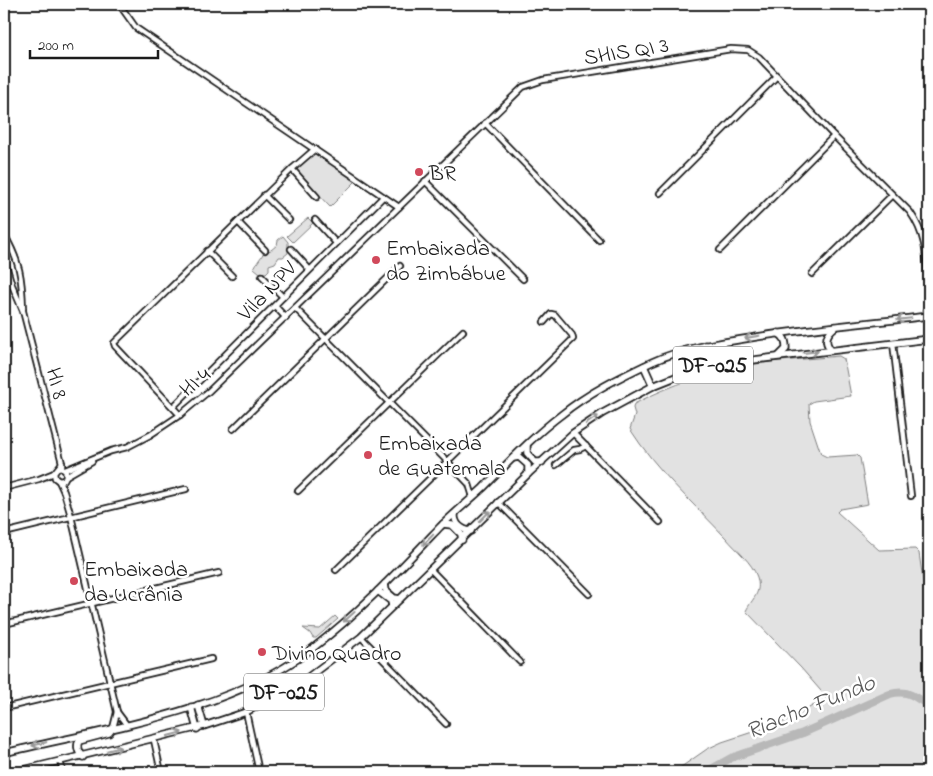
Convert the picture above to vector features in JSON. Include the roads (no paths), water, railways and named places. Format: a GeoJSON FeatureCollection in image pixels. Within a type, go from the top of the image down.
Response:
{"type":"FeatureCollection","features":[{"type":"Feature","properties":{"kind":"main road","name":"DF-025"},"geometry":{"type":"LineString","coordinates":[[4,753],[113,728],[229,695],[298,658],[313,648],[378,591],[443,524],[482,490],[512,458],[560,416],[593,392],[656,360],[705,345],[778,333],[927,317]]}},
{"type":"Feature","properties":{"kind":"main road"},"geometry":{"type":"LineString","coordinates":[[831,350],[826,339],[835,327]]}},
{"type":"Feature","properties":{"kind":"main road"},"geometry":{"type":"LineString","coordinates":[[793,331],[789,337],[789,343],[790,349],[796,354]]}},
{"type":"Feature","properties":{"kind":"main road"},"geometry":{"type":"LineString","coordinates":[[778,333],[786,343],[786,348],[780,356]]}},
{"type":"Feature","properties":{"kind":"main road","name":"DF-025"},"geometry":{"type":"LineString","coordinates":[[15,772],[154,740],[204,726],[246,712],[303,681],[361,637],[462,540],[498,502],[573,433],[603,413],[653,386],[711,365],[929,339]]}},
{"type":"Feature","properties":{"kind":"main road"},"geometry":{"type":"LineString","coordinates":[[705,345],[712,348],[715,361],[711,365]]}},
{"type":"Feature","properties":{"kind":"main road"},"geometry":{"type":"LineString","coordinates":[[644,366],[653,386]]}},
{"type":"Feature","properties":{"kind":"main road"},"geometry":{"type":"LineString","coordinates":[[527,445],[527,453],[535,462],[542,462]]}},
{"type":"Feature","properties":{"kind":"main road"},"geometry":{"type":"LineString","coordinates":[[512,458],[519,457],[527,464],[528,474]]}},
{"type":"Feature","properties":{"kind":"main road"},"geometry":{"type":"LineString","coordinates":[[455,514],[456,522],[462,529],[470,531]]}},
{"type":"Feature","properties":{"kind":"main road"},"geometry":{"type":"LineString","coordinates":[[443,524],[452,525],[461,534],[462,540]]}},
{"type":"Feature","properties":{"kind":"main road"},"geometry":{"type":"LineString","coordinates":[[385,584],[386,591],[394,598],[400,599]]}},
{"type":"Feature","properties":{"kind":"main road"},"geometry":{"type":"LineString","coordinates":[[378,591],[391,601],[392,606]]}},
{"type":"Feature","properties":{"kind":"main road"},"geometry":{"type":"LineString","coordinates":[[198,705],[204,726]]}},
{"type":"Feature","properties":{"kind":"main road"},"geometry":{"type":"LineString","coordinates":[[191,707],[197,728]]}},
{"type":"Feature","properties":{"kind":"main road"},"geometry":{"type":"LineString","coordinates":[[83,757],[78,750],[77,745],[79,741],[109,733],[113,728]]}},
{"type":"Feature","properties":{"kind":"street"},"geometry":{"type":"LineString","coordinates":[[119,4],[136,28],[399,207]]}},
{"type":"Feature","properties":{"kind":"street","name":"SHIS QI 3"},"geometry":{"type":"LineString","coordinates":[[286,318],[425,181],[523,88],[535,82],[551,78],[741,48],[754,53],[910,212],[923,235],[929,295]]}},
{"type":"Feature","properties":{"kind":"street"},"geometry":{"type":"LineString","coordinates":[[660,193],[777,76]]}},
{"type":"Feature","properties":{"kind":"street"},"geometry":{"type":"LineString","coordinates":[[485,123],[599,240]]}},
{"type":"Feature","properties":{"kind":"street"},"geometry":{"type":"LineString","coordinates":[[720,250],[834,136]]}},
{"type":"Feature","properties":{"kind":"street"},"geometry":{"type":"LineString","coordinates":[[180,415],[114,343],[264,196],[315,149]]}},
{"type":"Feature","properties":{"kind":"street"},"geometry":{"type":"LineString","coordinates":[[292,169],[318,197]]}},
{"type":"Feature","properties":{"kind":"street"},"geometry":{"type":"LineString","coordinates":[[425,181],[522,279]]}},
{"type":"Feature","properties":{"kind":"street"},"geometry":{"type":"LineString","coordinates":[[812,274],[892,195]]}},
{"type":"Feature","properties":{"kind":"street"},"geometry":{"type":"LineString","coordinates":[[264,196],[289,220]]}},
{"type":"Feature","properties":{"kind":"street","name":"Vila NPV"},"geometry":{"type":"LineString","coordinates":[[174,407],[383,197]]}},
{"type":"Feature","properties":{"kind":"street"},"geometry":{"type":"LineString","coordinates":[[315,220],[336,243]]}},
{"type":"Feature","properties":{"kind":"street"},"geometry":{"type":"LineString","coordinates":[[238,222],[265,250]]}},
{"type":"Feature","properties":{"kind":"street","name":"HI 8"},"geometry":{"type":"LineString","coordinates":[[4,234],[6,244],[16,258],[23,282],[23,312]]}},
{"type":"Feature","properties":{"kind":"street"},"geometry":{"type":"LineString","coordinates":[[291,249],[310,269]]}},
{"type":"Feature","properties":{"kind":"street"},"geometry":{"type":"LineString","coordinates":[[208,251],[232,276]]}},
{"type":"Feature","properties":{"kind":"street"},"geometry":{"type":"LineString","coordinates":[[4,261],[16,258]]}},
{"type":"Feature","properties":{"kind":"street","name":"HI 8"},"geometry":{"type":"LineString","coordinates":[[4,261],[23,312],[64,470],[60,478],[71,516],[117,712]]}},
{"type":"Feature","properties":{"kind":"street"},"geometry":{"type":"LineString","coordinates":[[233,429],[400,266]]}},
{"type":"Feature","properties":{"kind":"street"},"geometry":{"type":"LineString","coordinates":[[262,276],[283,297]]}},
{"type":"Feature","properties":{"kind":"street"},"geometry":{"type":"LineString","coordinates":[[12,285],[23,282]]}},
{"type":"Feature","properties":{"kind":"street"},"geometry":{"type":"LineString","coordinates":[[927,317],[929,302]]}},
{"type":"Feature","properties":{"kind":"street"},"geometry":{"type":"LineString","coordinates":[[275,306],[286,318]]}},
{"type":"Feature","properties":{"kind":"street"},"geometry":{"type":"LineString","coordinates":[[295,308],[469,484],[482,490]]}},
{"type":"Feature","properties":{"kind":"street"},"geometry":{"type":"LineString","coordinates":[[336,570],[573,339],[555,314],[551,314],[544,322]]}},
{"type":"Feature","properties":{"kind":"street","name":"HI 4"},"geometry":{"type":"LineString","coordinates":[[64,470],[111,450],[127,447],[150,435],[180,415],[209,392],[286,318]]}},
{"type":"Feature","properties":{"kind":"street"},"geometry":{"type":"LineString","coordinates":[[298,491],[390,404],[463,331]]}},
{"type":"Feature","properties":{"kind":"street"},"geometry":{"type":"LineString","coordinates":[[893,343],[911,496]]}},
{"type":"Feature","properties":{"kind":"street"},"geometry":{"type":"LineString","coordinates":[[573,433],[660,522]]}},
{"type":"Feature","properties":{"kind":"street"},"geometry":{"type":"LineString","coordinates":[[556,465],[574,450],[580,450],[586,446]]}},
{"type":"Feature","properties":{"kind":"street","name":"HI 4"},"geometry":{"type":"LineString","coordinates":[[4,488],[39,479],[60,478],[111,450]]}},
{"type":"Feature","properties":{"kind":"street"},"geometry":{"type":"LineString","coordinates":[[60,478],[62,463]]}},
{"type":"Feature","properties":{"kind":"street"},"geometry":{"type":"LineString","coordinates":[[469,484],[473,497]]}},
{"type":"Feature","properties":{"kind":"street"},"geometry":{"type":"LineString","coordinates":[[4,532],[186,489]]}},
{"type":"Feature","properties":{"kind":"street"},"geometry":{"type":"LineString","coordinates":[[498,502],[589,594]]}},
{"type":"Feature","properties":{"kind":"street"},"geometry":{"type":"LineString","coordinates":[[430,569],[520,662]]}},
{"type":"Feature","properties":{"kind":"street"},"geometry":{"type":"LineString","coordinates":[[4,624],[218,573]]}},
{"type":"Feature","properties":{"kind":"street"},"geometry":{"type":"LineString","coordinates":[[361,637],[446,724]]}},
{"type":"Feature","properties":{"kind":"street"},"geometry":{"type":"LineString","coordinates":[[4,708],[211,659]]}},
{"type":"Feature","properties":{"kind":"street"},"geometry":{"type":"LineString","coordinates":[[117,712],[126,724]]}},
{"type":"Feature","properties":{"kind":"street"},"geometry":{"type":"LineString","coordinates":[[113,728],[117,712]]}},
{"type":"Feature","properties":{"kind":"street"},"geometry":{"type":"LineString","coordinates":[[246,712],[259,772]]}},
{"type":"Feature","properties":{"kind":"street"},"geometry":{"type":"LineString","coordinates":[[154,740],[161,772]]}},
{"type":"Feature","properties":{"kind":"street"},"geometry":{"type":"LineString","coordinates":[[60,761],[63,772]]}},
{"type":"Feature","properties":{"kind":"waterway","name":"Riacho Fundo"},"geometry":{"type":"LineString","coordinates":[[706,772],[731,758],[803,733],[890,694],[906,693],[929,705]]}},
{"type":"Feature","properties":{"kind":"place","name":"BR"},"geometry":{"type":"Point","coordinates":[419,172]}},
{"type":"Feature","properties":{"kind":"place","name":"Embaixada do Zimbábue"},"geometry":{"type":"Point","coordinates":[376,260]}},
{"type":"Feature","properties":{"kind":"place","name":"Embaixada de Guatemala"},"geometry":{"type":"Point","coordinates":[368,455]}},
{"type":"Feature","properties":{"kind":"place","name":"Embaixada da Ucrânia"},"geometry":{"type":"Point","coordinates":[74,581]}},
{"type":"Feature","properties":{"kind":"place","name":"Divino Quadro"},"geometry":{"type":"Point","coordinates":[262,652]}}]}
